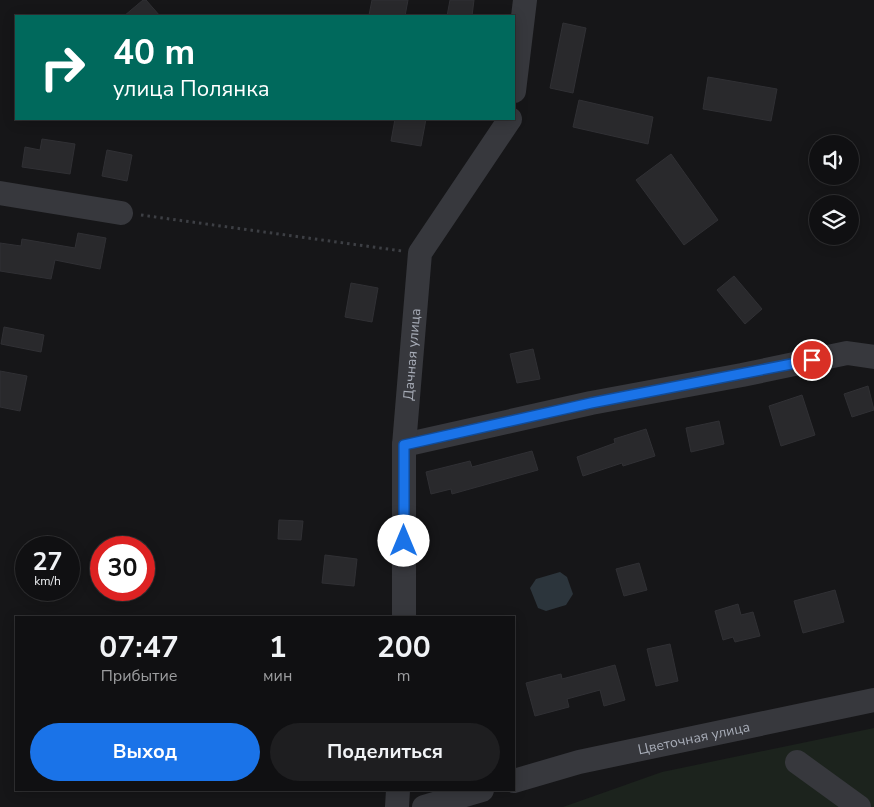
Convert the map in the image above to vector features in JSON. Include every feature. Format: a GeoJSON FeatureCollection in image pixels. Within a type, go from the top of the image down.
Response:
{"type":"FeatureCollection","features":[{"type":"Feature","properties":{"kind":"street"},"geometry":{"type":"LineString","coordinates":[[515,83],[525,0]]}},
{"type":"Feature","properties":{"kind":"street","name":"Дачная улица"},"geometry":{"type":"LineString","coordinates":[[404,616],[404,445],[420,253],[509,120]]}},
{"type":"Feature","properties":{"kind":"street"},"geometry":{"type":"LineString","coordinates":[[0,193],[121,213]]}},
{"type":"Feature","properties":{"kind":"street"},"geometry":{"type":"LineString","coordinates":[[404,445],[591,403],[742,375],[846,353],[874,357]]}},
{"type":"Feature","properties":{"kind":"street","name":"Цветочная улица"},"geometry":{"type":"LineString","coordinates":[[515,781],[579,762],[874,700]]}},
{"type":"Feature","properties":{"kind":"street"},"geometry":{"type":"LineString","coordinates":[[797,762],[859,807]]}},
{"type":"Feature","properties":{"kind":"street"},"geometry":{"type":"LineString","coordinates":[[397,807],[398,791]]}},
{"type":"Feature","properties":{"kind":"street"},"geometry":{"type":"LineString","coordinates":[[424,807],[479,791]]}},
{"type":"Feature","properties":{"kind":"path"},"geometry":{"type":"LineString","coordinates":[[121,213],[420,253]]}},
{"type":"Feature","properties":{"kind":"shaded area"},"geometry":{"type":"Polygon","coordinates":[[[560,572],[567,577],[573,594],[566,605],[546,611],[538,608],[530,588],[536,579],[560,572]]]}},
{"type":"Feature","properties":{"kind":"shaded area"},"geometry":{"type":"Polygon","coordinates":[[[874,728],[874,807],[563,807],[662,772],[874,728]]]}},
{"type":"Feature","properties":{"kind":"building"},"geometry":{"type":"Polygon","coordinates":[[[143,0],[146,0],[159,15],[125,15],[143,0]]]}},
{"type":"Feature","properties":{"kind":"building"},"geometry":{"type":"Polygon","coordinates":[[[372,0],[408,0],[405,15],[369,15],[372,0]]]}},
{"type":"Feature","properties":{"kind":"building"},"geometry":{"type":"Polygon","coordinates":[[[450,0],[474,0],[472,15],[447,15],[450,0]]]}},
{"type":"Feature","properties":{"kind":"building"},"geometry":{"type":"Polygon","coordinates":[[[563,23],[586,28],[573,93],[550,88],[563,23]]]}},
{"type":"Feature","properties":{"kind":"building"},"geometry":{"type":"Polygon","coordinates":[[[708,77],[777,89],[771,121],[703,109],[708,77]]]}},
{"type":"Feature","properties":{"kind":"building"},"geometry":{"type":"Polygon","coordinates":[[[579,100],[653,117],[648,144],[573,127],[579,100]]]}},
{"type":"Feature","properties":{"kind":"building"},"geometry":{"type":"Polygon","coordinates":[[[395,120],[426,120],[421,146],[391,141],[395,120]]]}},
{"type":"Feature","properties":{"kind":"building"},"geometry":{"type":"Polygon","coordinates":[[[42,139],[75,144],[70,174],[22,167],[25,147],[40,150],[42,139]]]}},
{"type":"Feature","properties":{"kind":"building"},"geometry":{"type":"Polygon","coordinates":[[[107,150],[132,155],[127,181],[102,176],[107,150]]]}},
{"type":"Feature","properties":{"kind":"building"},"geometry":{"type":"Polygon","coordinates":[[[671,154],[718,220],[684,245],[636,180],[671,154]]]}},
{"type":"Feature","properties":{"kind":"building"},"geometry":{"type":"Polygon","coordinates":[[[78,233],[106,238],[100,269],[55,260],[51,279],[0,271],[0,243],[21,246],[22,239],[75,248],[78,233]]]}},
{"type":"Feature","properties":{"kind":"building"},"geometry":{"type":"Polygon","coordinates":[[[734,276],[762,309],[745,324],[717,290],[734,276]]]}},
{"type":"Feature","properties":{"kind":"building"},"geometry":{"type":"Polygon","coordinates":[[[351,283],[378,288],[372,322],[345,317],[351,283]]]}},
{"type":"Feature","properties":{"kind":"building"},"geometry":{"type":"Polygon","coordinates":[[[4,327],[44,335],[41,352],[1,344],[4,327]]]}},
{"type":"Feature","properties":{"kind":"building"},"geometry":{"type":"Polygon","coordinates":[[[533,349],[540,379],[517,383],[510,354],[533,349]]]}},
{"type":"Feature","properties":{"kind":"building"},"geometry":{"type":"Polygon","coordinates":[[[0,371],[27,376],[20,411],[0,407],[0,371]]]}},
{"type":"Feature","properties":{"kind":"building"},"geometry":{"type":"Polygon","coordinates":[[[868,386],[874,410],[852,417],[844,394],[868,386]]]}},
{"type":"Feature","properties":{"kind":"building"},"geometry":{"type":"Polygon","coordinates":[[[802,395],[815,435],[781,446],[769,406],[802,395]]]}},
{"type":"Feature","properties":{"kind":"building"},"geometry":{"type":"Polygon","coordinates":[[[719,421],[724,444],[691,452],[686,428],[719,421]]]}},
{"type":"Feature","properties":{"kind":"building"},"geometry":{"type":"Polygon","coordinates":[[[646,429],[655,456],[623,466],[622,463],[583,476],[577,457],[615,443],[614,439],[646,429]]]}},
{"type":"Feature","properties":{"kind":"building"},"geometry":{"type":"Polygon","coordinates":[[[532,451],[538,470],[452,494],[451,489],[431,494],[426,472],[470,461],[472,467],[532,451]]]}},
{"type":"Feature","properties":{"kind":"building"},"geometry":{"type":"Polygon","coordinates":[[[279,520],[303,521],[301,540],[278,539],[279,520]]]}},
{"type":"Feature","properties":{"kind":"building"},"geometry":{"type":"Polygon","coordinates":[[[325,555],[357,559],[354,586],[322,583],[325,555]]]}},
{"type":"Feature","properties":{"kind":"building"},"geometry":{"type":"Polygon","coordinates":[[[639,563],[647,590],[624,596],[616,569],[639,563]]]}},
{"type":"Feature","properties":{"kind":"building"},"geometry":{"type":"Polygon","coordinates":[[[835,590],[844,622],[803,633],[794,601],[835,590]]]}},
{"type":"Feature","properties":{"kind":"building"},"geometry":{"type":"Polygon","coordinates":[[[738,604],[741,615],[753,612],[760,636],[735,642],[733,637],[723,640],[715,611],[738,604]]]}},
{"type":"Feature","properties":{"kind":"building"},"geometry":{"type":"Polygon","coordinates":[[[670,644],[678,681],[656,686],[647,649],[670,644]]]}},
{"type":"Feature","properties":{"kind":"building"},"geometry":{"type":"Polygon","coordinates":[[[615,665],[625,700],[604,706],[600,690],[567,699],[569,707],[535,716],[526,683],[561,674],[562,679],[615,665]]]}},
{"type":"Feature","properties":{"kind":"route"},"geometry":{"type":"LineString","coordinates":[[404,541],[404,445],[591,403],[812,360]]}}]}
